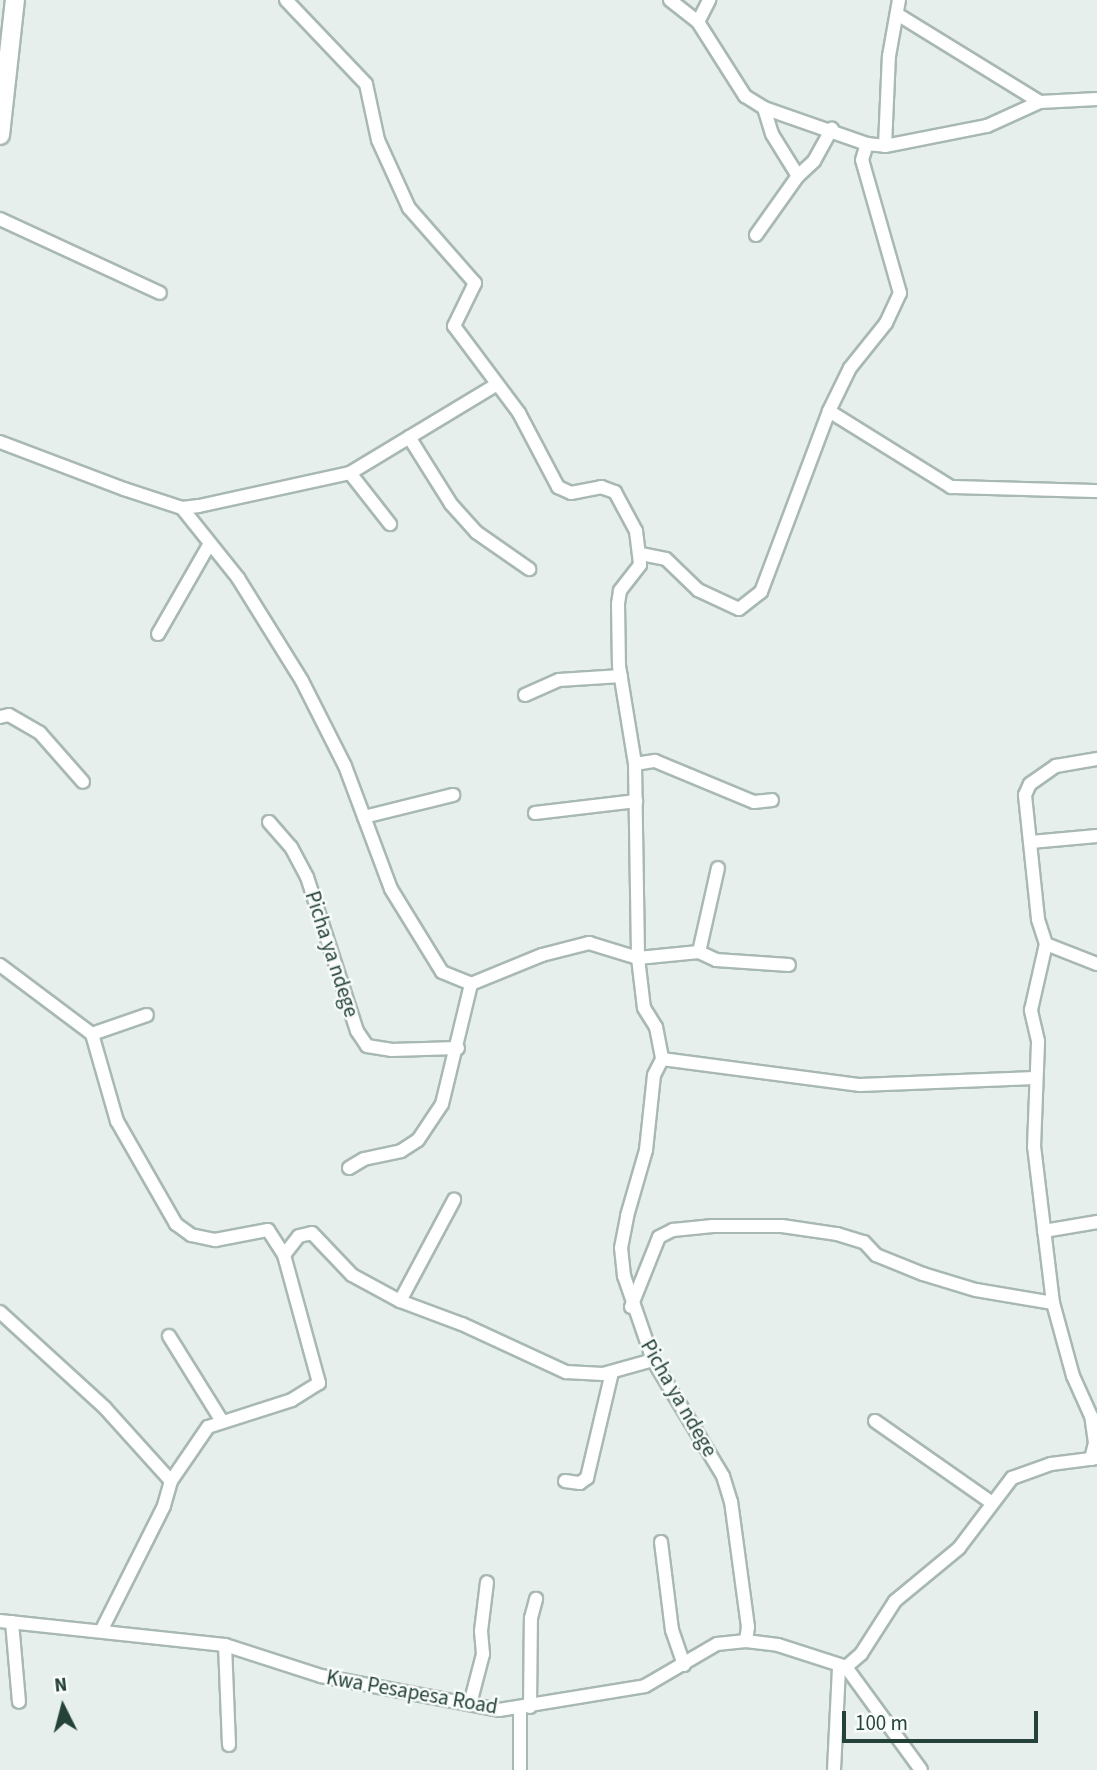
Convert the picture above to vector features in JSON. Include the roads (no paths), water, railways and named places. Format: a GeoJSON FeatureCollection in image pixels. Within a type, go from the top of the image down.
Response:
{"type":"FeatureCollection","features":[{"type":"Feature","properties":{"kind":"street"},"geometry":{"type":"LineString","coordinates":[[0,135],[15,0]]}},
{"type":"Feature","properties":{"kind":"street"},"geometry":{"type":"LineString","coordinates":[[286,0],[366,84],[378,140],[408,208],[475,283],[454,326],[519,413],[561,491],[601,487],[619,496],[636,531],[641,554],[640,565],[618,597],[621,676],[635,764],[638,958],[644,1008],[656,1027],[662,1059],[848,1084],[1035,1078]]}},
{"type":"Feature","properties":{"kind":"street"},"geometry":{"type":"LineString","coordinates":[[670,0],[698,22],[741,90],[764,108],[832,129],[867,144],[885,146],[987,126],[1040,102],[1097,99]]}},
{"type":"Feature","properties":{"kind":"street"},"geometry":{"type":"LineString","coordinates":[[698,22],[709,0]]}},
{"type":"Feature","properties":{"kind":"street"},"geometry":{"type":"LineString","coordinates":[[885,146],[889,56],[899,0]]}},
{"type":"Feature","properties":{"kind":"street"},"geometry":{"type":"LineString","coordinates":[[897,14],[1040,102]]}},
{"type":"Feature","properties":{"kind":"street"},"geometry":{"type":"LineString","coordinates":[[764,108],[772,134],[798,176]]}},
{"type":"Feature","properties":{"kind":"street"},"geometry":{"type":"LineString","coordinates":[[756,235],[798,176],[814,162],[832,129]]}},
{"type":"Feature","properties":{"kind":"street"},"geometry":{"type":"LineString","coordinates":[[641,554],[666,559],[681,578],[712,598],[739,609],[748,606],[761,592],[829,411],[850,368],[886,323],[900,293],[862,160],[867,144]]}},
{"type":"Feature","properties":{"kind":"street"},"geometry":{"type":"LineString","coordinates":[[0,219],[160,293]]}},
{"type":"Feature","properties":{"kind":"street"},"geometry":{"type":"LineString","coordinates":[[0,442],[183,508],[350,473],[496,385]]}},
{"type":"Feature","properties":{"kind":"street"},"geometry":{"type":"LineString","coordinates":[[829,411],[951,487],[1097,491]]}},
{"type":"Feature","properties":{"kind":"street"},"geometry":{"type":"LineString","coordinates":[[409,437],[451,504],[476,532],[529,569]]}},
{"type":"Feature","properties":{"kind":"street"},"geometry":{"type":"LineString","coordinates":[[350,473],[390,524]]}},
{"type":"Feature","properties":{"kind":"street"},"geometry":{"type":"LineString","coordinates":[[183,508],[209,545],[238,578],[302,681],[364,817],[391,890],[422,944],[442,972],[471,984],[575,945],[604,945],[638,958],[699,953],[716,960],[789,965]]}},
{"type":"Feature","properties":{"kind":"street"},"geometry":{"type":"LineString","coordinates":[[158,634],[209,545]]}},
{"type":"Feature","properties":{"kind":"street"},"geometry":{"type":"LineString","coordinates":[[525,695],[567,679],[621,676]]}},
{"type":"Feature","properties":{"kind":"street"},"geometry":{"type":"LineString","coordinates":[[0,717],[9,715],[40,733],[83,782]]}},
{"type":"Feature","properties":{"kind":"street"},"geometry":{"type":"LineString","coordinates":[[842,1667],[861,1654],[895,1601],[958,1548],[992,1503],[1021,1473],[1094,1458],[1091,1416],[1073,1376],[1052,1303],[1034,1147],[1038,1041],[1031,1010],[1046,944],[1038,919],[1031,842],[1025,813],[1030,784],[1056,766],[1097,759]]}},
{"type":"Feature","properties":{"kind":"street"},"geometry":{"type":"LineString","coordinates":[[635,764],[655,761],[754,802],[772,800]]}},
{"type":"Feature","properties":{"kind":"street"},"geometry":{"type":"LineString","coordinates":[[364,817],[453,794]]}},
{"type":"Feature","properties":{"kind":"street"},"geometry":{"type":"LineString","coordinates":[[535,813],[636,801]]}},
{"type":"Feature","properties":{"kind":"street","name":"Picha ya ndege"},"geometry":{"type":"LineString","coordinates":[[269,822],[291,847],[307,877],[357,1031],[367,1045],[391,1050],[458,1048]]}},
{"type":"Feature","properties":{"kind":"street"},"geometry":{"type":"LineString","coordinates":[[1031,842],[1097,836]]}},
{"type":"Feature","properties":{"kind":"street"},"geometry":{"type":"LineString","coordinates":[[699,953],[718,868]]}},
{"type":"Feature","properties":{"kind":"street"},"geometry":{"type":"LineString","coordinates":[[1046,944],[1097,964]]}},
{"type":"Feature","properties":{"kind":"street"},"geometry":{"type":"LineString","coordinates":[[0,965],[92,1034],[117,1121],[176,1224],[206,1239],[268,1230],[284,1255],[319,1384],[292,1400],[222,1421],[195,1442],[171,1481],[164,1506],[100,1631]]}},
{"type":"Feature","properties":{"kind":"street"},"geometry":{"type":"LineString","coordinates":[[349,1168],[364,1159],[401,1152],[418,1140],[442,1104],[458,1048],[471,984]]}},
{"type":"Feature","properties":{"kind":"street"},"geometry":{"type":"LineString","coordinates":[[92,1034],[147,1015]]}},
{"type":"Feature","properties":{"kind":"street","name":"Picha ya ndege"},"geometry":{"type":"LineString","coordinates":[[662,1059],[654,1074],[646,1150],[621,1248],[631,1308],[653,1360],[715,1461],[731,1502],[748,1627],[746,1641]]}},
{"type":"Feature","properties":{"kind":"street"},"geometry":{"type":"LineString","coordinates":[[400,1301],[454,1199]]}},
{"type":"Feature","properties":{"kind":"street"},"geometry":{"type":"LineString","coordinates":[[1044,1231],[1097,1222]]}},
{"type":"Feature","properties":{"kind":"street"},"geometry":{"type":"LineString","coordinates":[[631,1308],[659,1237],[673,1230],[713,1226],[782,1226],[836,1234],[864,1242],[876,1255],[923,1274],[976,1290],[1052,1303]]}},
{"type":"Feature","properties":{"kind":"street"},"geometry":{"type":"LineString","coordinates":[[284,1255],[299,1236],[312,1233],[352,1275],[400,1301],[462,1324],[566,1371],[584,1375],[612,1372],[653,1360]]}},
{"type":"Feature","properties":{"kind":"street"},"geometry":{"type":"LineString","coordinates":[[0,1312],[113,1416],[171,1481]]}},
{"type":"Feature","properties":{"kind":"street"},"geometry":{"type":"LineString","coordinates":[[169,1336],[222,1421]]}},
{"type":"Feature","properties":{"kind":"street"},"geometry":{"type":"LineString","coordinates":[[565,1481],[580,1483],[587,1478],[612,1372]]}},
{"type":"Feature","properties":{"kind":"street"},"geometry":{"type":"LineString","coordinates":[[875,1421],[992,1503]]}},
{"type":"Feature","properties":{"kind":"street"},"geometry":{"type":"LineString","coordinates":[[662,1542],[672,1630],[684,1665]]}},
{"type":"Feature","properties":{"kind":"street"},"geometry":{"type":"LineString","coordinates":[[470,1704],[483,1654],[481,1631],[487,1582]]}},
{"type":"Feature","properties":{"kind":"street"},"geometry":{"type":"LineString","coordinates":[[520,1770],[531,1618],[536,1599]]}},
{"type":"Feature","properties":{"kind":"street"},"geometry":{"type":"LineString","coordinates":[[6,1621],[19,1702]]}},
{"type":"Feature","properties":{"kind":"street","name":"Kwa Pesapesa Road"},"geometry":{"type":"LineString","coordinates":[[6,1621],[225,1645],[321,1676],[470,1704],[525,1708],[635,1688],[684,1665],[717,1644],[746,1641],[810,1652],[842,1667]]}},
{"type":"Feature","properties":{"kind":"street"},"geometry":{"type":"LineString","coordinates":[[225,1645],[229,1745]]}},
{"type":"Feature","properties":{"kind":"street"},"geometry":{"type":"LineString","coordinates":[[834,1770],[842,1667]]}},
{"type":"Feature","properties":{"kind":"street"},"geometry":{"type":"LineString","coordinates":[[842,1667],[921,1770]]}}]}
